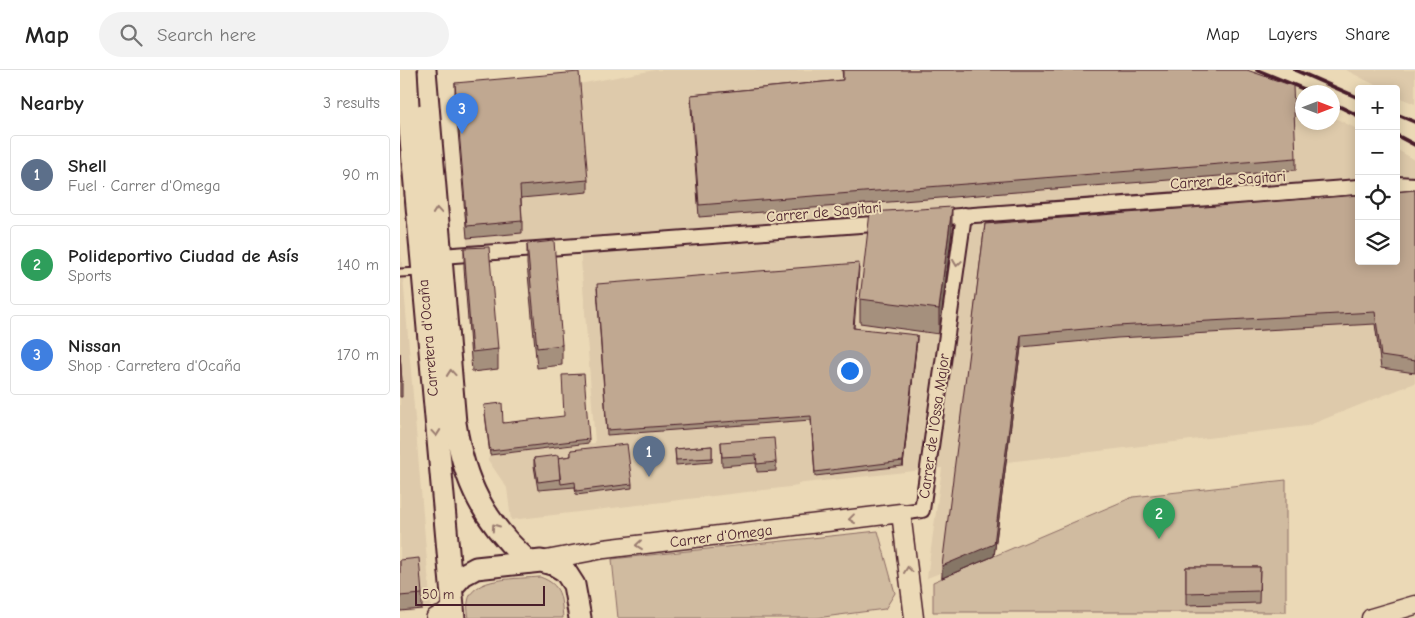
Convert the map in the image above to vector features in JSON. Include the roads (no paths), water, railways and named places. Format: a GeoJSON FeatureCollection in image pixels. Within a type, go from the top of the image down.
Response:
{"type":"FeatureCollection","features":[{"type":"Feature","properties":{"kind":"main road","name":"Carretera d'Ocaña"},"geometry":{"type":"LineString","coordinates":[[406,70],[418,103],[441,256],[455,423],[460,456],[477,495],[504,540],[535,561]]}},
{"type":"Feature","properties":{"kind":"main road","name":"Carretera d'Ocaña"},"geometry":{"type":"LineString","coordinates":[[425,70],[418,103],[422,272],[449,607]]}},
{"type":"Feature","properties":{"kind":"main road","name":"Carrer d'Omega"},"geometry":{"type":"LineString","coordinates":[[449,607],[463,575],[476,568],[535,561]]}},
{"type":"Feature","properties":{"kind":"main road"},"geometry":{"type":"LineString","coordinates":[[535,561],[555,565],[564,571],[574,584],[580,618]]}},
{"type":"Feature","properties":{"kind":"street"},"geometry":{"type":"LineString","coordinates":[[1400,184],[1415,185]]}},
{"type":"Feature","properties":{"kind":"street","name":"Carrer de Sagitari"},"geometry":{"type":"LineString","coordinates":[[441,256],[847,228],[964,215],[1355,187]]}},
{"type":"Feature","properties":{"kind":"street","name":"Carrer de l'Ossa Major"},"geometry":{"type":"LineString","coordinates":[[914,618],[900,513],[922,510],[964,215]]}},
{"type":"Feature","properties":{"kind":"street","name":"Carrer d'Omega"},"geometry":{"type":"LineString","coordinates":[[535,561],[604,549],[900,513]]}},
{"type":"Feature","properties":{"kind":"street"},"geometry":{"type":"LineString","coordinates":[[1371,618],[1415,605]]}},
{"type":"Feature","properties":{"kind":"lane"},"geometry":{"type":"LineString","coordinates":[[400,273],[422,272]]}},
{"type":"Feature","properties":{"kind":"railway"},"geometry":{"type":"LineString","coordinates":[[400,73],[417,70]]}},
{"type":"Feature","properties":{"kind":"railway"},"geometry":{"type":"LineString","coordinates":[[1257,70],[1295,85]]}},
{"type":"Feature","properties":{"kind":"railway"},"geometry":{"type":"LineString","coordinates":[[1295,70],[1355,96]]}},
{"type":"Feature","properties":{"kind":"railway"},"geometry":{"type":"LineString","coordinates":[[1340,107],[1355,114]]}},
{"type":"Feature","properties":{"kind":"railway"},"geometry":{"type":"LineString","coordinates":[[1400,116],[1415,122]]}},
{"type":"Feature","properties":{"kind":"railway"},"geometry":{"type":"LineString","coordinates":[[1400,137],[1415,145]]}},
{"type":"Feature","properties":{"kind":"place","name":"Nissan"},"geometry":{"type":"Point","coordinates":[462,134]}},
{"type":"Feature","properties":{"kind":"place","name":"Shell"},"geometry":{"type":"Point","coordinates":[649,477]}},
{"type":"Feature","properties":{"kind":"place","name":"Polideportivo Ciudad de Asís"},"geometry":{"type":"Point","coordinates":[1159,539]}}]}
